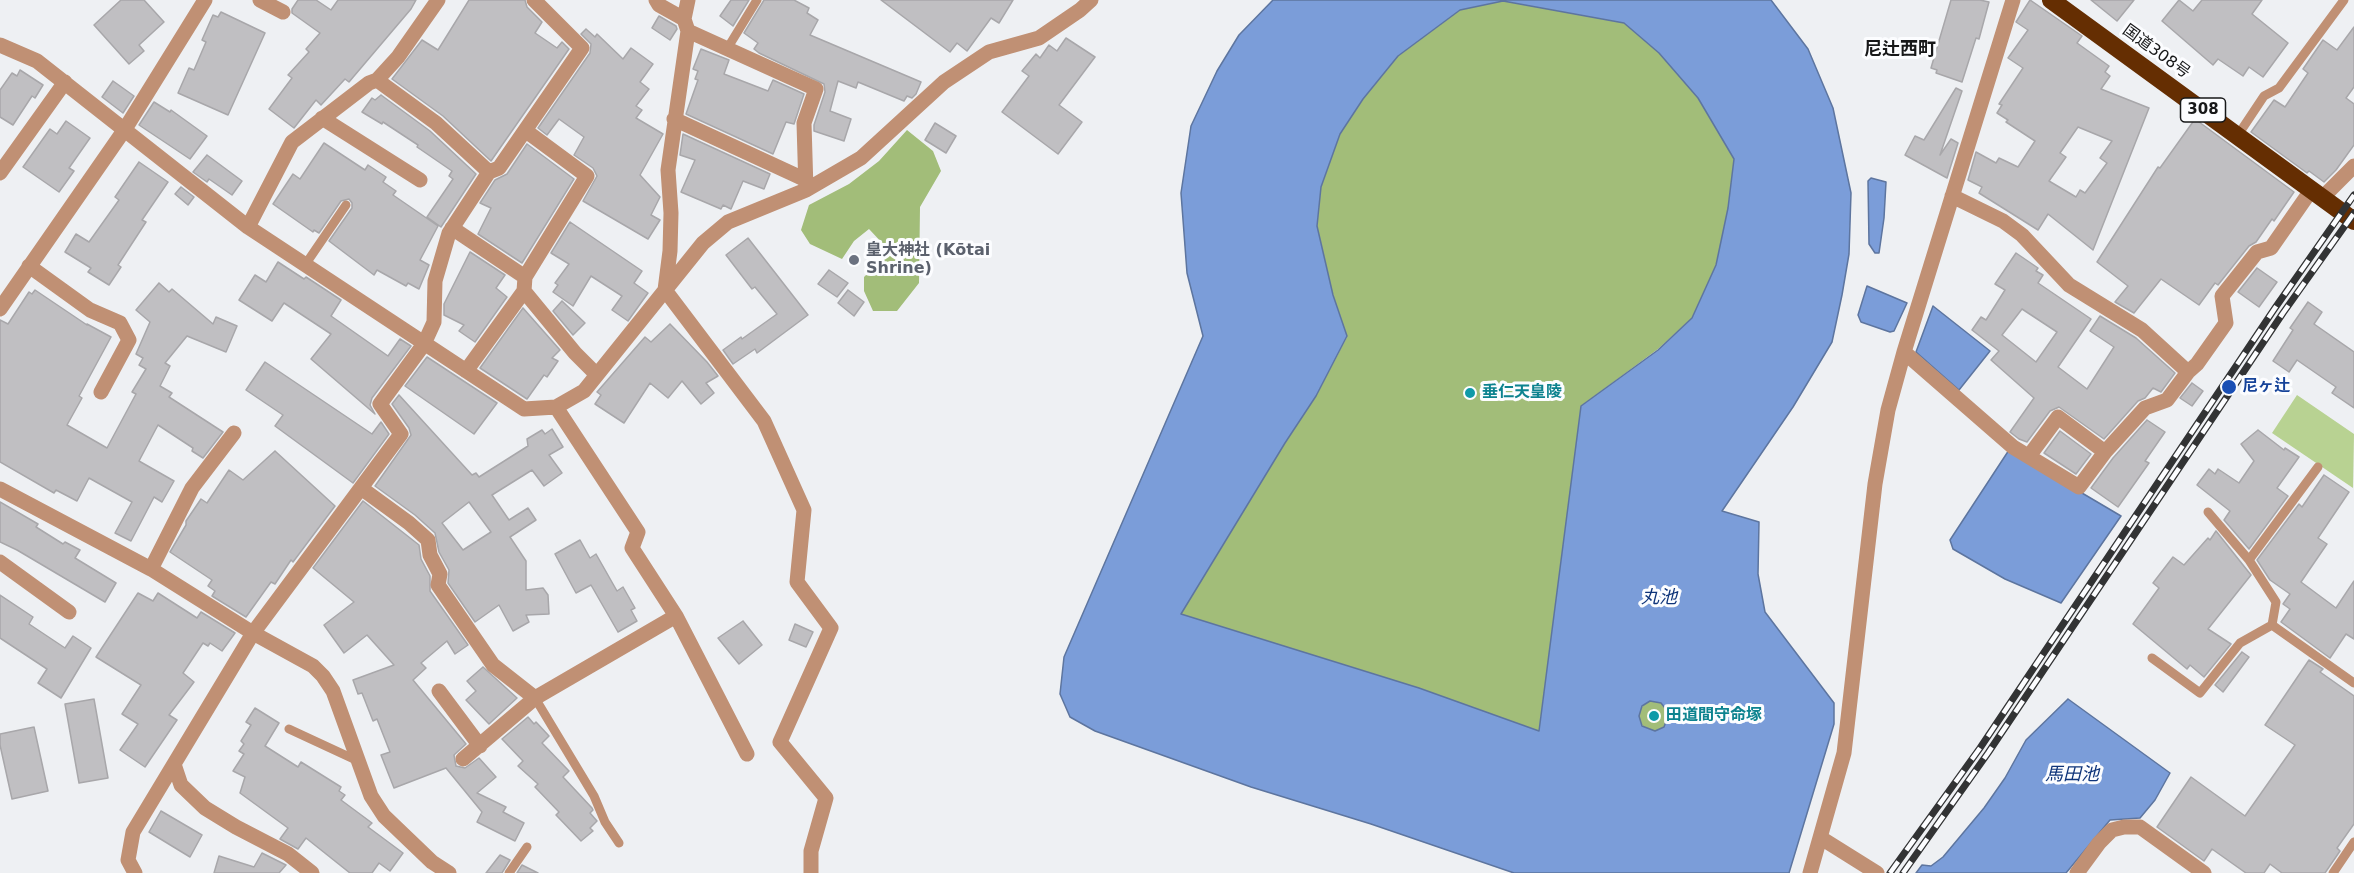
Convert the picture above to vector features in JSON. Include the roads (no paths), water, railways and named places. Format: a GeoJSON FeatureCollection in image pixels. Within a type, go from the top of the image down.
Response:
{"type":"FeatureCollection","features":[{"type":"Feature","properties":{"kind":"highway","name":"国道308号"},"geometry":{"type":"LineString","coordinates":[[2051,0],[2354,221]]}},
{"type":"Feature","properties":{"kind":"street"},"geometry":{"type":"LineString","coordinates":[[0,309],[125,129],[205,0]]}},
{"type":"Feature","properties":{"kind":"street"},"geometry":{"type":"LineString","coordinates":[[260,0],[283,12]]}},
{"type":"Feature","properties":{"kind":"street"},"geometry":{"type":"LineString","coordinates":[[248,227],[292,142],[369,82],[377,80],[398,57],[438,0]]}},
{"type":"Feature","properties":{"kind":"street"},"geometry":{"type":"LineString","coordinates":[[135,873],[128,860],[132,832],[253,633],[401,434],[380,404],[424,344],[434,322],[435,281],[452,228],[489,172],[499,168],[526,131],[582,48],[534,0]]}},
{"type":"Feature","properties":{"kind":"street"},"geometry":{"type":"LineString","coordinates":[[656,0],[659,5],[686,25],[727,49],[816,88],[804,123],[806,185]]}},
{"type":"Feature","properties":{"kind":"street"},"geometry":{"type":"LineString","coordinates":[[688,0],[682,78],[668,170],[671,223],[665,290],[764,421],[804,510],[797,582],[831,627],[780,742],[826,798],[811,851],[811,873]]}},
{"type":"Feature","properties":{"kind":"street"},"geometry":{"type":"LineString","coordinates":[[0,45],[37,61],[248,227],[524,409],[556,407],[584,391],[703,243],[728,222],[861,158],[944,82],[989,52],[1039,38],[1091,0]]}},
{"type":"Feature","properties":{"kind":"street"},"geometry":{"type":"LineString","coordinates":[[1810,873],[1844,753],[1875,484],[1888,410],[2013,0]]}},
{"type":"Feature","properties":{"kind":"street"},"geometry":{"type":"LineString","coordinates":[[377,80],[436,123],[489,172]]}},
{"type":"Feature","properties":{"kind":"street"},"geometry":{"type":"LineString","coordinates":[[0,173],[65,82]]}},
{"type":"Feature","properties":{"kind":"street"},"geometry":{"type":"LineString","coordinates":[[322,118],[420,180]]}},
{"type":"Feature","properties":{"kind":"street"},"geometry":{"type":"LineString","coordinates":[[674,119],[806,185]]}},
{"type":"Feature","properties":{"kind":"street"},"geometry":{"type":"LineString","coordinates":[[466,371],[525,284],[587,176],[526,131]]}},
{"type":"Feature","properties":{"kind":"street"},"geometry":{"type":"LineString","coordinates":[[1904,352],[2013,447],[2079,487],[2105,452],[2145,408],[2166,400],[2187,372],[2197,364],[2226,323],[2222,296],[2256,252],[2271,248],[2318,193],[2354,166]]}},
{"type":"Feature","properties":{"kind":"street"},"geometry":{"type":"LineString","coordinates":[[1952,196],[2003,221],[2022,235],[2069,285],[2142,330],[2187,372]]}},
{"type":"Feature","properties":{"kind":"street"},"geometry":{"type":"LineString","coordinates":[[452,228],[525,284],[574,353],[597,375]]}},
{"type":"Feature","properties":{"kind":"street"},"geometry":{"type":"LineString","coordinates":[[29,266],[90,310],[120,323],[129,340],[100,392]]}},
{"type":"Feature","properties":{"kind":"street"},"geometry":{"type":"LineString","coordinates":[[556,407],[638,532],[632,548],[676,616],[747,754]]}},
{"type":"Feature","properties":{"kind":"street"},"geometry":{"type":"LineString","coordinates":[[2029,456],[2058,417],[2105,452]]}},
{"type":"Feature","properties":{"kind":"street"},"geometry":{"type":"LineString","coordinates":[[151,569],[192,488],[234,434]]}},
{"type":"Feature","properties":{"kind":"street"},"geometry":{"type":"LineString","coordinates":[[362,488],[428,540],[429,555],[440,574],[438,585],[444,594],[493,665],[534,698]]}},
{"type":"Feature","properties":{"kind":"street"},"geometry":{"type":"LineString","coordinates":[[0,489],[151,569],[253,633],[305,662],[323,676],[333,691],[371,796],[384,816],[428,868],[449,873]]}},
{"type":"Feature","properties":{"kind":"street"},"geometry":{"type":"LineString","coordinates":[[0,562],[69,612]]}},
{"type":"Feature","properties":{"kind":"street"},"geometry":{"type":"LineString","coordinates":[[463,759],[534,698],[676,616]]}},
{"type":"Feature","properties":{"kind":"street"},"geometry":{"type":"LineString","coordinates":[[439,691],[480,746]]}},
{"type":"Feature","properties":{"kind":"street"},"geometry":{"type":"LineString","coordinates":[[174,764],[181,785],[205,808],[288,854],[312,873]]}},
{"type":"Feature","properties":{"kind":"street"},"geometry":{"type":"LineString","coordinates":[[2077,873],[2099,843],[2112,830],[2124,826],[2140,827],[2204,873]]}},
{"type":"Feature","properties":{"kind":"street"},"geometry":{"type":"LineString","coordinates":[[1821,838],[1876,873]]}},
{"type":"Feature","properties":{"kind":"lane"},"geometry":{"type":"LineString","coordinates":[[727,49],[757,0]]}},
{"type":"Feature","properties":{"kind":"lane"},"geometry":{"type":"LineString","coordinates":[[2238,135],[2264,96],[2279,88],[2344,0]]}},
{"type":"Feature","properties":{"kind":"lane"},"geometry":{"type":"LineString","coordinates":[[305,265],[346,205]]}},
{"type":"Feature","properties":{"kind":"lane"},"geometry":{"type":"LineString","coordinates":[[2249,561],[2318,467]]}},
{"type":"Feature","properties":{"kind":"lane"},"geometry":{"type":"LineString","coordinates":[[2208,512],[2249,561],[2276,602],[2272,625]]}},
{"type":"Feature","properties":{"kind":"lane"},"geometry":{"type":"LineString","coordinates":[[2152,658],[2200,693],[2240,643],[2272,625]]}},
{"type":"Feature","properties":{"kind":"lane"},"geometry":{"type":"LineString","coordinates":[[2272,625],[2354,683]]}},
{"type":"Feature","properties":{"kind":"lane"},"geometry":{"type":"LineString","coordinates":[[534,698],[594,796],[605,822],[619,843]]}},
{"type":"Feature","properties":{"kind":"lane"},"geometry":{"type":"LineString","coordinates":[[289,729],[358,761]]}},
{"type":"Feature","properties":{"kind":"lane"},"geometry":{"type":"LineString","coordinates":[[2333,873],[2354,842]]}},
{"type":"Feature","properties":{"kind":"lane"},"geometry":{"type":"LineString","coordinates":[[508,873],[527,847]]}},
{"type":"Feature","properties":{"kind":"water","name":"丸池"},"geometry":{"type":"Polygon","coordinates":[[[1273,0],[1771,0],[1808,49],[1833,108],[1851,193],[1849,254],[1842,295],[1832,342],[1793,407],[1722,511],[1759,522],[1758,574],[1765,612],[1834,703],[1834,724],[1789,873],[1514,873],[1371,824],[1251,787],[1095,731],[1070,717],[1060,694],[1064,657],[1203,336],[1187,273],[1181,193],[1191,126],[1217,71],[1239,35],[1273,0]],[[1503,1],[1460,10],[1398,56],[1363,99],[1340,134],[1321,187],[1317,226],[1333,295],[1347,336],[1316,396],[1181,614],[1419,688],[1539,731],[1581,406],[1658,350],[1692,318],[1716,265],[1728,208],[1734,159],[1698,98],[1659,53],[1624,23],[1503,1]],[[1650,701],[1642,706],[1639,716],[1642,726],[1655,731],[1664,727],[1669,713],[1661,703],[1650,701]]]}},
{"type":"Feature","properties":{"kind":"water"},"geometry":{"type":"Polygon","coordinates":[[[1871,178],[1886,182],[1879,253],[1875,253],[1869,244],[1868,181],[1871,178]]]}},
{"type":"Feature","properties":{"kind":"water"},"geometry":{"type":"Polygon","coordinates":[[[1867,286],[1907,303],[1894,331],[1890,332],[1861,322],[1858,315],[1867,286]]]}},
{"type":"Feature","properties":{"kind":"water"},"geometry":{"type":"Polygon","coordinates":[[[1933,306],[1990,351],[1959,390],[1916,352],[1933,306]]]}},
{"type":"Feature","properties":{"kind":"water"},"geometry":{"type":"Polygon","coordinates":[[[2009,450],[2121,516],[2061,603],[2005,579],[1953,549],[1950,540],[2009,450]]]}},
{"type":"Feature","properties":{"kind":"water","name":"馬田池"},"geometry":{"type":"Polygon","coordinates":[[[2068,699],[2170,773],[2155,800],[2140,818],[2110,820],[2066,873],[1916,873],[1922,865],[1931,866],[1943,857],[1984,808],[2005,778],[2026,740],[2068,699]]]}},
{"type":"Feature","properties":{"kind":"railway"},"geometry":{"type":"LineString","coordinates":[[1890,873],[1980,748],[2275,308],[2354,195]]}},
{"type":"Feature","properties":{"kind":"railway"},"geometry":{"type":"LineString","coordinates":[[1903,873],[1988,753],[2283,313],[2354,213]]}},
{"type":"Feature","properties":{"kind":"place","name":"皇大神社 (Kōtai Shrine)"},"geometry":{"type":"Point","coordinates":[854,260]}},
{"type":"Feature","properties":{"kind":"place","name":"尼ヶ辻"},"geometry":{"type":"Point","coordinates":[2229,387]}},
{"type":"Feature","properties":{"kind":"place","name":"垂仁天皇陵"},"geometry":{"type":"Point","coordinates":[1470,393]}},
{"type":"Feature","properties":{"kind":"place","name":"田道間守命塚"},"geometry":{"type":"Point","coordinates":[1654,716]}},
{"type":"Feature","properties":{"kind":"district","name":"尼辻西町"},"geometry":{"type":"Point","coordinates":[1900,50]}}]}
